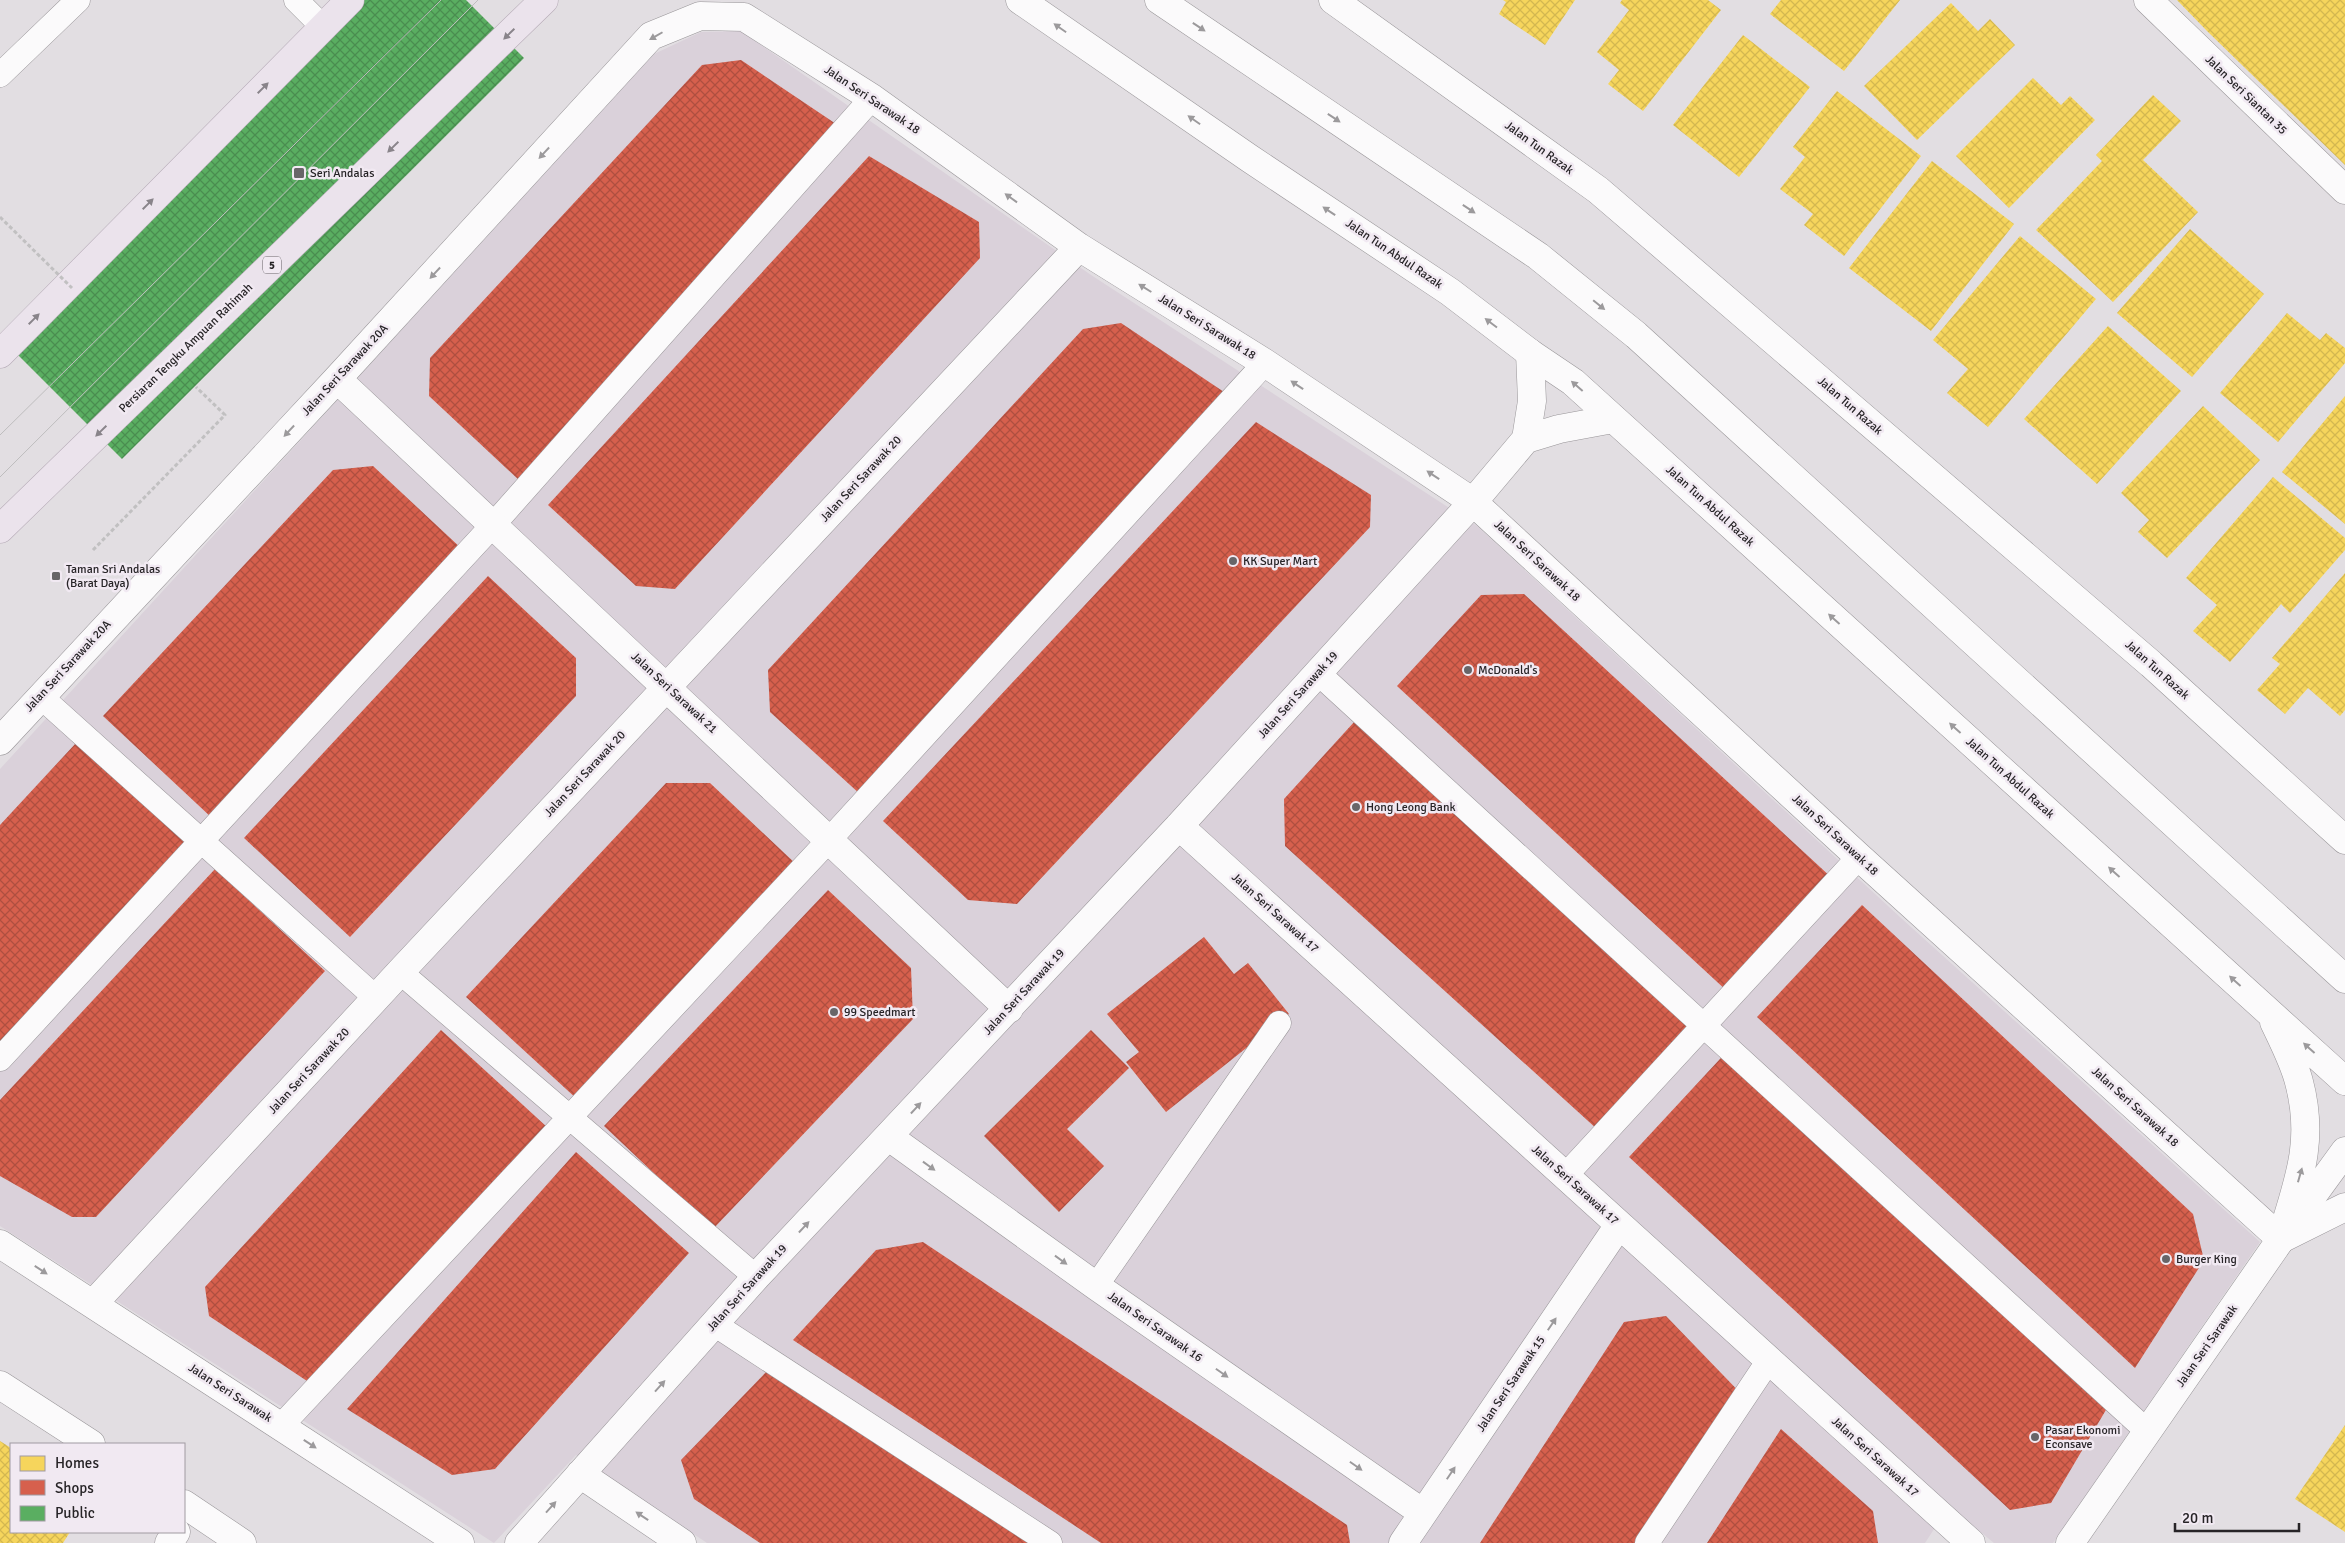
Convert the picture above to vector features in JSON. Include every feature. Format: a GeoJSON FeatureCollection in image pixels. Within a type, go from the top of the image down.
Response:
{"type":"FeatureCollection","features":[{"type":"Feature","properties":{"kind":"highway"},"geometry":{"type":"LineString","coordinates":[[0,354],[350,0]]}},
{"type":"Feature","properties":{"kind":"highway","name":"Persiaran Tengku Ampuan Rahimah"},"geometry":{"type":"LineString","coordinates":[[0,529],[544,0]]}},
{"type":"Feature","properties":{"kind":"street","name":"Jalan Tun Abdul Razak"},"geometry":{"type":"LineString","coordinates":[[1020,0],[1248,158],[1450,292],[1530,353],[1573,382],[2345,1081]]}},
{"type":"Feature","properties":{"kind":"street"},"geometry":{"type":"LineString","coordinates":[[1159,0],[1538,256],[1636,335],[2345,978]]}},
{"type":"Feature","properties":{"kind":"street","name":"Jalan Tun Razak"},"geometry":{"type":"LineString","coordinates":[[1333,0],[1598,190],[2151,664],[2345,840]]}},
{"type":"Feature","properties":{"kind":"street","name":"Jalan Seri Siantan 35"},"geometry":{"type":"LineString","coordinates":[[2148,0],[2345,190]]}},
{"type":"Feature","properties":{"kind":"street","name":"Jalan Seri Sarawak 18"},"geometry":{"type":"LineString","coordinates":[[700,16],[744,17],[872,98],[1079,247],[1265,363],[1473,502],[1859,857],[2281,1239]]}},
{"type":"Feature","properties":{"kind":"street","name":"Jalan Seri Sarawak 20A"},"geometry":{"type":"LineString","coordinates":[[0,741],[337,380],[652,36],[700,16]]}},
{"type":"Feature","properties":{"kind":"street","name":"Jalan Seri Sarawak 20"},"geometry":{"type":"LineString","coordinates":[[93,1304],[400,972],[1079,247]]}},
{"type":"Feature","properties":{"kind":"street"},"geometry":{"type":"LineString","coordinates":[[1530,353],[1532,401],[1526,439],[1559,429],[1613,419]]}},
{"type":"Feature","properties":{"kind":"street","name":"Jalan Seri Sarawak 21"},"geometry":{"type":"LineString","coordinates":[[337,380],[830,839],[1009,1009]]}},
{"type":"Feature","properties":{"kind":"street","name":"Jalan Seri Sarawak 19"},"geometry":{"type":"LineString","coordinates":[[519,1543],[756,1277],[1179,826],[1473,502],[1526,439]]}},
{"type":"Feature","properties":{"kind":"street","name":"Jalan Seri Sarawak 17"},"geometry":{"type":"LineString","coordinates":[[1179,826],[1769,1360],[1959,1539]]}},
{"type":"Feature","properties":{"kind":"street"},"geometry":{"type":"LineString","coordinates":[[2271,1014],[2299,1080],[2306,1116],[2304,1161],[2281,1239]]}},
{"type":"Feature","properties":{"kind":"street","name":"Jalan Seri Sarawak 16"},"geometry":{"type":"LineString","coordinates":[[889,1137],[1096,1286],[1423,1513]]}},
{"type":"Feature","properties":{"kind":"street","name":"Jalan Seri Sarawak"},"geometry":{"type":"LineString","coordinates":[[2070,1543],[2281,1239],[2345,1151]]}},
{"type":"Feature","properties":{"kind":"street"},"geometry":{"type":"LineString","coordinates":[[2281,1239],[2345,1207]]}},
{"type":"Feature","properties":{"kind":"street","name":"Jalan Seri Sarawak 15"},"geometry":{"type":"LineString","coordinates":[[1403,1543],[1619,1225]]}},
{"type":"Feature","properties":{"kind":"street","name":"Jalan Seri Sarawak"},"geometry":{"type":"LineString","coordinates":[[0,1244],[460,1543]]}},
{"type":"Feature","properties":{"kind":"street"},"geometry":{"type":"LineString","coordinates":[[0,1385],[89,1443]]}},
{"type":"Feature","properties":{"kind":"street"},"geometry":{"type":"LineString","coordinates":[[580,1474],[682,1543]]}},
{"type":"Feature","properties":{"kind":"street"},"geometry":{"type":"LineString","coordinates":[[186,1511],[242,1543]]}},
{"type":"Feature","properties":{"kind":"lane"},"geometry":{"type":"LineString","coordinates":[[0,75],[78,0]]}},
{"type":"Feature","properties":{"kind":"lane"},"geometry":{"type":"LineString","coordinates":[[296,0],[323,27]]}},
{"type":"Feature","properties":{"kind":"lane"},"geometry":{"type":"LineString","coordinates":[[0,1059],[493,524],[872,98]]}},
{"type":"Feature","properties":{"kind":"lane"},"geometry":{"type":"LineString","coordinates":[[281,1426],[830,839],[1265,363]]}},
{"type":"Feature","properties":{"kind":"lane"},"geometry":{"type":"LineString","coordinates":[[1318,673],[2148,1431]]}},
{"type":"Feature","properties":{"kind":"lane"},"geometry":{"type":"LineString","coordinates":[[40,696],[376,998]]}},
{"type":"Feature","properties":{"kind":"lane"},"geometry":{"type":"LineString","coordinates":[[1565,1176],[1859,857]]}},
{"type":"Feature","properties":{"kind":"lane"},"geometry":{"type":"LineString","coordinates":[[400,972],[756,1277]]}},
{"type":"Feature","properties":{"kind":"lane"},"geometry":{"type":"LineString","coordinates":[[1096,1286],[1280,1023]]}},
{"type":"Feature","properties":{"kind":"lane"},"geometry":{"type":"LineString","coordinates":[[714,1324],[1050,1543]]}},
{"type":"Feature","properties":{"kind":"lane"},"geometry":{"type":"LineString","coordinates":[[1647,1543],[1769,1360]]}},
{"type":"Feature","properties":{"kind":"path"},"geometry":{"type":"LineString","coordinates":[[0,217],[72,288]]}},
{"type":"Feature","properties":{"kind":"path"},"geometry":{"type":"LineString","coordinates":[[93,550],[225,415],[195,386]]}},
{"type":"Feature","properties":{"kind":"shaded area"},"geometry":{"type":"Polygon","coordinates":[[[741,31],[1091,275],[1477,526],[1901,918],[2260,1242],[2053,1543],[1994,1543],[1949,1506],[1925,1543],[707,1543],[576,1455],[494,1543],[0,1226],[0,769],[654,54],[701,32],[741,31]]]}},
{"type":"Feature","properties":{"kind":"building: Homes"},"geometry":{"type":"Polygon","coordinates":[[[1503,0],[1575,0],[1545,45],[1499,14],[1506,2],[1503,0]]]}},
{"type":"Feature","properties":{"kind":"building: Homes"},"geometry":{"type":"Polygon","coordinates":[[[1622,0],[1708,0],[1721,10],[1643,111],[1608,84],[1619,70],[1597,52],[1629,10],[1620,3],[1622,0]]]}},
{"type":"Feature","properties":{"kind":"building: Homes"},"geometry":{"type":"Polygon","coordinates":[[[1781,0],[1900,0],[1844,71],[1770,14],[1781,0]]]}},
{"type":"Feature","properties":{"kind":"building: Homes"},"geometry":{"type":"Polygon","coordinates":[[[2177,0],[2345,0],[2345,165],[2207,31],[2177,0]]]}},
{"type":"Feature","properties":{"kind":"building: Homes"},"geometry":{"type":"Polygon","coordinates":[[[1951,3],[1978,31],[1990,19],[2015,45],[1917,140],[1864,86],[1951,3]]]}},
{"type":"Feature","properties":{"kind":"building: Homes"},"geometry":{"type":"Polygon","coordinates":[[[1743,35],[1810,87],[1739,177],[1673,125],[1743,35]]]}},
{"type":"Feature","properties":{"kind":"building: Homes"},"geometry":{"type":"Polygon","coordinates":[[[2033,78],[2061,105],[2070,96],[2095,120],[2009,208],[1956,156],[2033,78]]]}},
{"type":"Feature","properties":{"kind":"building: Homes"},"geometry":{"type":"Polygon","coordinates":[[[1837,91],[1921,156],[1844,256],[1804,225],[1813,214],[1780,189],[1805,157],[1793,147],[1837,91]]]}},
{"type":"Feature","properties":{"kind":"building: Homes"},"geometry":{"type":"Polygon","coordinates":[[[2153,95],[2181,121],[2143,160],[2198,212],[2113,302],[2036,230],[2102,161],[2096,155],[2153,95]]]}},
{"type":"Feature","properties":{"kind":"building: Homes"},"geometry":{"type":"Polygon","coordinates":[[[1932,161],[2014,224],[1931,331],[1849,268],[1932,161]]]}},
{"type":"Feature","properties":{"kind":"building: Homes"},"geometry":{"type":"Polygon","coordinates":[[[2190,229],[2264,294],[2192,377],[2117,313],[2190,229]]]}},
{"type":"Feature","properties":{"kind":"building: Homes"},"geometry":{"type":"Polygon","coordinates":[[[2020,236],[2096,299],[1988,427],[1947,393],[1968,369],[1933,340],[2020,236]]]}},
{"type":"Feature","properties":{"kind":"building: Homes"},"geometry":{"type":"Polygon","coordinates":[[[2287,313],[2320,340],[2326,333],[2345,348],[2345,363],[2278,442],[2220,393],[2287,313]]]}},
{"type":"Feature","properties":{"kind":"building: Homes"},"geometry":{"type":"Polygon","coordinates":[[[2108,326],[2181,391],[2097,484],[2024,419],[2108,326]]]}},
{"type":"Feature","properties":{"kind":"building: Homes"},"geometry":{"type":"Polygon","coordinates":[[[2345,396],[2345,524],[2282,472],[2345,396]]]}},
{"type":"Feature","properties":{"kind":"building: Homes"},"geometry":{"type":"Polygon","coordinates":[[[2203,406],[2260,460],[2167,558],[2138,532],[2149,520],[2121,493],[2203,406]]]}},
{"type":"Feature","properties":{"kind":"building: Homes"},"geometry":{"type":"Polygon","coordinates":[[[2273,477],[2345,538],[2345,550],[2290,613],[2281,604],[2230,662],[2193,631],[2217,605],[2186,578],[2273,477]]]}},
{"type":"Feature","properties":{"kind":"building: Homes"},"geometry":{"type":"Polygon","coordinates":[[[2345,573],[2345,710],[2340,716],[2308,688],[2285,714],[2257,690],[2280,664],[2272,658],[2345,573]]]}},
{"type":"Feature","properties":{"kind":"building: Homes"},"geometry":{"type":"Polygon","coordinates":[[[2345,1425],[2345,1532],[2295,1499],[2345,1425]]]}},
{"type":"Feature","properties":{"kind":"building: Homes"},"geometry":{"type":"Polygon","coordinates":[[[0,1441],[10,1447],[10,1533],[69,1533],[63,1543],[0,1543],[0,1441]]]}},
{"type":"Feature","properties":{"kind":"building: Shops"},"geometry":{"type":"Polygon","coordinates":[[[741,60],[848,132],[521,482],[429,396],[430,358],[702,65],[741,60]]]}},
{"type":"Feature","properties":{"kind":"building: Shops"},"geometry":{"type":"Polygon","coordinates":[[[869,156],[979,222],[980,258],[675,589],[636,586],[548,505],[869,156]]]}},
{"type":"Feature","properties":{"kind":"building: Shops"},"geometry":{"type":"Polygon","coordinates":[[[1121,323],[1230,396],[861,795],[770,712],[768,670],[1083,329],[1121,323]]]}},
{"type":"Feature","properties":{"kind":"building: Shops"},"geometry":{"type":"Polygon","coordinates":[[[1256,422],[1371,495],[1370,527],[1017,904],[968,900],[883,821],[1256,422]]]}},
{"type":"Feature","properties":{"kind":"building: Shops"},"geometry":{"type":"Polygon","coordinates":[[[373,466],[463,550],[212,818],[103,716],[333,470],[373,466]]]}},
{"type":"Feature","properties":{"kind":"building: Shops"},"geometry":{"type":"Polygon","coordinates":[[[488,576],[576,658],[576,696],[350,937],[244,838],[488,576]]]}},
{"type":"Feature","properties":{"kind":"building: Shops"},"geometry":{"type":"Polygon","coordinates":[[[1524,594],[1833,879],[1728,992],[1397,686],[1481,595],[1524,594]]]}},
{"type":"Feature","properties":{"kind":"building: Shops"},"geometry":{"type":"Polygon","coordinates":[[[1365,710],[1702,1016],[1598,1130],[1285,846],[1284,799],[1365,710]]]}},
{"type":"Feature","properties":{"kind":"building: Shops"},"geometry":{"type":"Polygon","coordinates":[[[76,743],[186,843],[0,1046],[0,825],[76,743]]]}},
{"type":"Feature","properties":{"kind":"building: Shops"},"geometry":{"type":"Polygon","coordinates":[[[666,783],[710,783],[797,865],[578,1100],[466,997],[666,783]]]}},
{"type":"Feature","properties":{"kind":"building: Shops"},"geometry":{"type":"Polygon","coordinates":[[[215,869],[325,971],[96,1217],[72,1217],[0,1176],[0,1100],[215,869]]]}},
{"type":"Feature","properties":{"kind":"building: Shops"},"geometry":{"type":"Polygon","coordinates":[[[828,890],[911,968],[913,1019],[713,1229],[604,1126],[828,890]]]}},
{"type":"Feature","properties":{"kind":"building: Shops"},"geometry":{"type":"Polygon","coordinates":[[[1862,905],[2193,1214],[2204,1260],[2135,1368],[1757,1017],[1862,905]]]}},
{"type":"Feature","properties":{"kind":"building: Shops"},"geometry":{"type":"Polygon","coordinates":[[[1204,937],[1234,974],[1248,963],[1289,1014],[1166,1112],[1126,1062],[1139,1052],[1107,1014],[1204,937]]]}},
{"type":"Feature","properties":{"kind":"building: Shops"},"geometry":{"type":"Polygon","coordinates":[[[441,1030],[548,1128],[313,1385],[209,1316],[205,1287],[441,1030]]]}},
{"type":"Feature","properties":{"kind":"building: Shops"},"geometry":{"type":"Polygon","coordinates":[[[1091,1030],[1129,1068],[1067,1129],[1104,1166],[1059,1212],[984,1136],[1091,1030]]]}},
{"type":"Feature","properties":{"kind":"building: Shops"},"geometry":{"type":"Polygon","coordinates":[[[1732,1046],[2113,1398],[2051,1503],[2010,1510],[1629,1157],[1732,1046]]]}},
{"type":"Feature","properties":{"kind":"building: Shops"},"geometry":{"type":"Polygon","coordinates":[[[576,1152],[689,1253],[495,1469],[452,1475],[347,1409],[576,1152]]]}},
{"type":"Feature","properties":{"kind":"building: Shops"},"geometry":{"type":"Polygon","coordinates":[[[923,1242],[1347,1525],[1350,1543],[1101,1543],[793,1340],[876,1250],[923,1242]]]}},
{"type":"Feature","properties":{"kind":"building: Shops"},"geometry":{"type":"Polygon","coordinates":[[[1666,1316],[1751,1404],[1660,1543],[1480,1543],[1624,1322],[1666,1316]]]}},
{"type":"Feature","properties":{"kind":"building: Shops"},"geometry":{"type":"Polygon","coordinates":[[[769,1369],[1034,1543],[760,1543],[694,1499],[681,1460],[769,1369]]]}},
{"type":"Feature","properties":{"kind":"building: Shops"},"geometry":{"type":"Polygon","coordinates":[[[1781,1429],[1873,1511],[1878,1543],[1707,1543],[1781,1429]]]}},
{"type":"Feature","properties":{"kind":"building: Public","name":"Seri Andalas"},"geometry":{"type":"Polygon","coordinates":[[[362,0],[466,0],[524,58],[122,459],[11,348],[362,0]]]}},
{"type":"Feature","properties":{"kind":"tram line"},"geometry":{"type":"LineString","coordinates":[[0,435],[441,0]]}},
{"type":"Feature","properties":{"kind":"tram line"},"geometry":{"type":"LineString","coordinates":[[0,477],[478,0]]}},
{"type":"Feature","properties":{"kind":"place","name":"Seri Andalas"},"geometry":{"type":"Point","coordinates":[299,173]}},
{"type":"Feature","properties":{"kind":"place","name":"KK Super Mart"},"geometry":{"type":"Point","coordinates":[1233,561]}},
{"type":"Feature","properties":{"kind":"place","name":"Taman Sri Andalas (Barat Daya)"},"geometry":{"type":"Point","coordinates":[56,576]}},
{"type":"Feature","properties":{"kind":"place","name":"McDonald's"},"geometry":{"type":"Point","coordinates":[1468,670]}},
{"type":"Feature","properties":{"kind":"place","name":"Hong Leong Bank"},"geometry":{"type":"Point","coordinates":[1356,807]}},
{"type":"Feature","properties":{"kind":"place","name":"99 Speedmart"},"geometry":{"type":"Point","coordinates":[834,1012]}},
{"type":"Feature","properties":{"kind":"place","name":"Burger King"},"geometry":{"type":"Point","coordinates":[2166,1259]}},
{"type":"Feature","properties":{"kind":"place","name":"Pasar Ekonomi Econsave"},"geometry":{"type":"Point","coordinates":[2035,1437]}}]}
